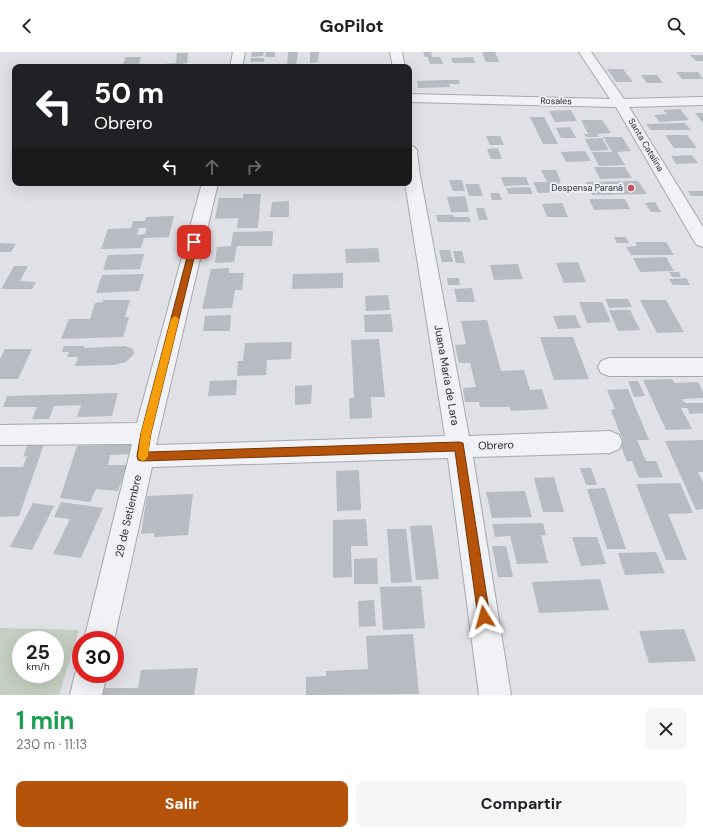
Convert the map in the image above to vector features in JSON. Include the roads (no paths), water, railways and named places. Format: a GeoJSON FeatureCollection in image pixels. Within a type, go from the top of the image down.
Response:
{"type":"FeatureCollection","features":[{"type":"Feature","properties":{"kind":"street"},"geometry":{"type":"LineString","coordinates":[[237,64],[239,52]]}},
{"type":"Feature","properties":{"kind":"street"},"geometry":{"type":"LineString","coordinates":[[396,52],[398,64]]}},
{"type":"Feature","properties":{"kind":"street","name":"Santa Catalina"},"geometry":{"type":"LineString","coordinates":[[585,52],[620,103],[703,241]]}},
{"type":"Feature","properties":{"kind":"street","name":"Rosales"},"geometry":{"type":"LineString","coordinates":[[412,98],[620,103],[703,101]]}},
{"type":"Feature","properties":{"kind":"street","name":"Juana Maria de Lara"},"geometry":{"type":"LineString","coordinates":[[412,176],[459,447],[495,695]]}},
{"type":"Feature","properties":{"kind":"street","name":"29 de Setiembre"},"geometry":{"type":"LineString","coordinates":[[101,631],[146,433],[209,186]]}},
{"type":"Feature","properties":{"kind":"street"},"geometry":{"type":"LineString","coordinates":[[609,367],[703,367]]}},
{"type":"Feature","properties":{"kind":"street"},"geometry":{"type":"LineString","coordinates":[[0,435],[146,433]]}},
{"type":"Feature","properties":{"kind":"street","name":"Obrero"},"geometry":{"type":"LineString","coordinates":[[142,456],[610,442]]}},
{"type":"Feature","properties":{"kind":"street"},"geometry":{"type":"LineString","coordinates":[[86,695],[89,683]]}},
{"type":"Feature","properties":{"kind":"place","name":"Despensa Paraná"},"geometry":{"type":"Point","coordinates":[631,188]}}]}
